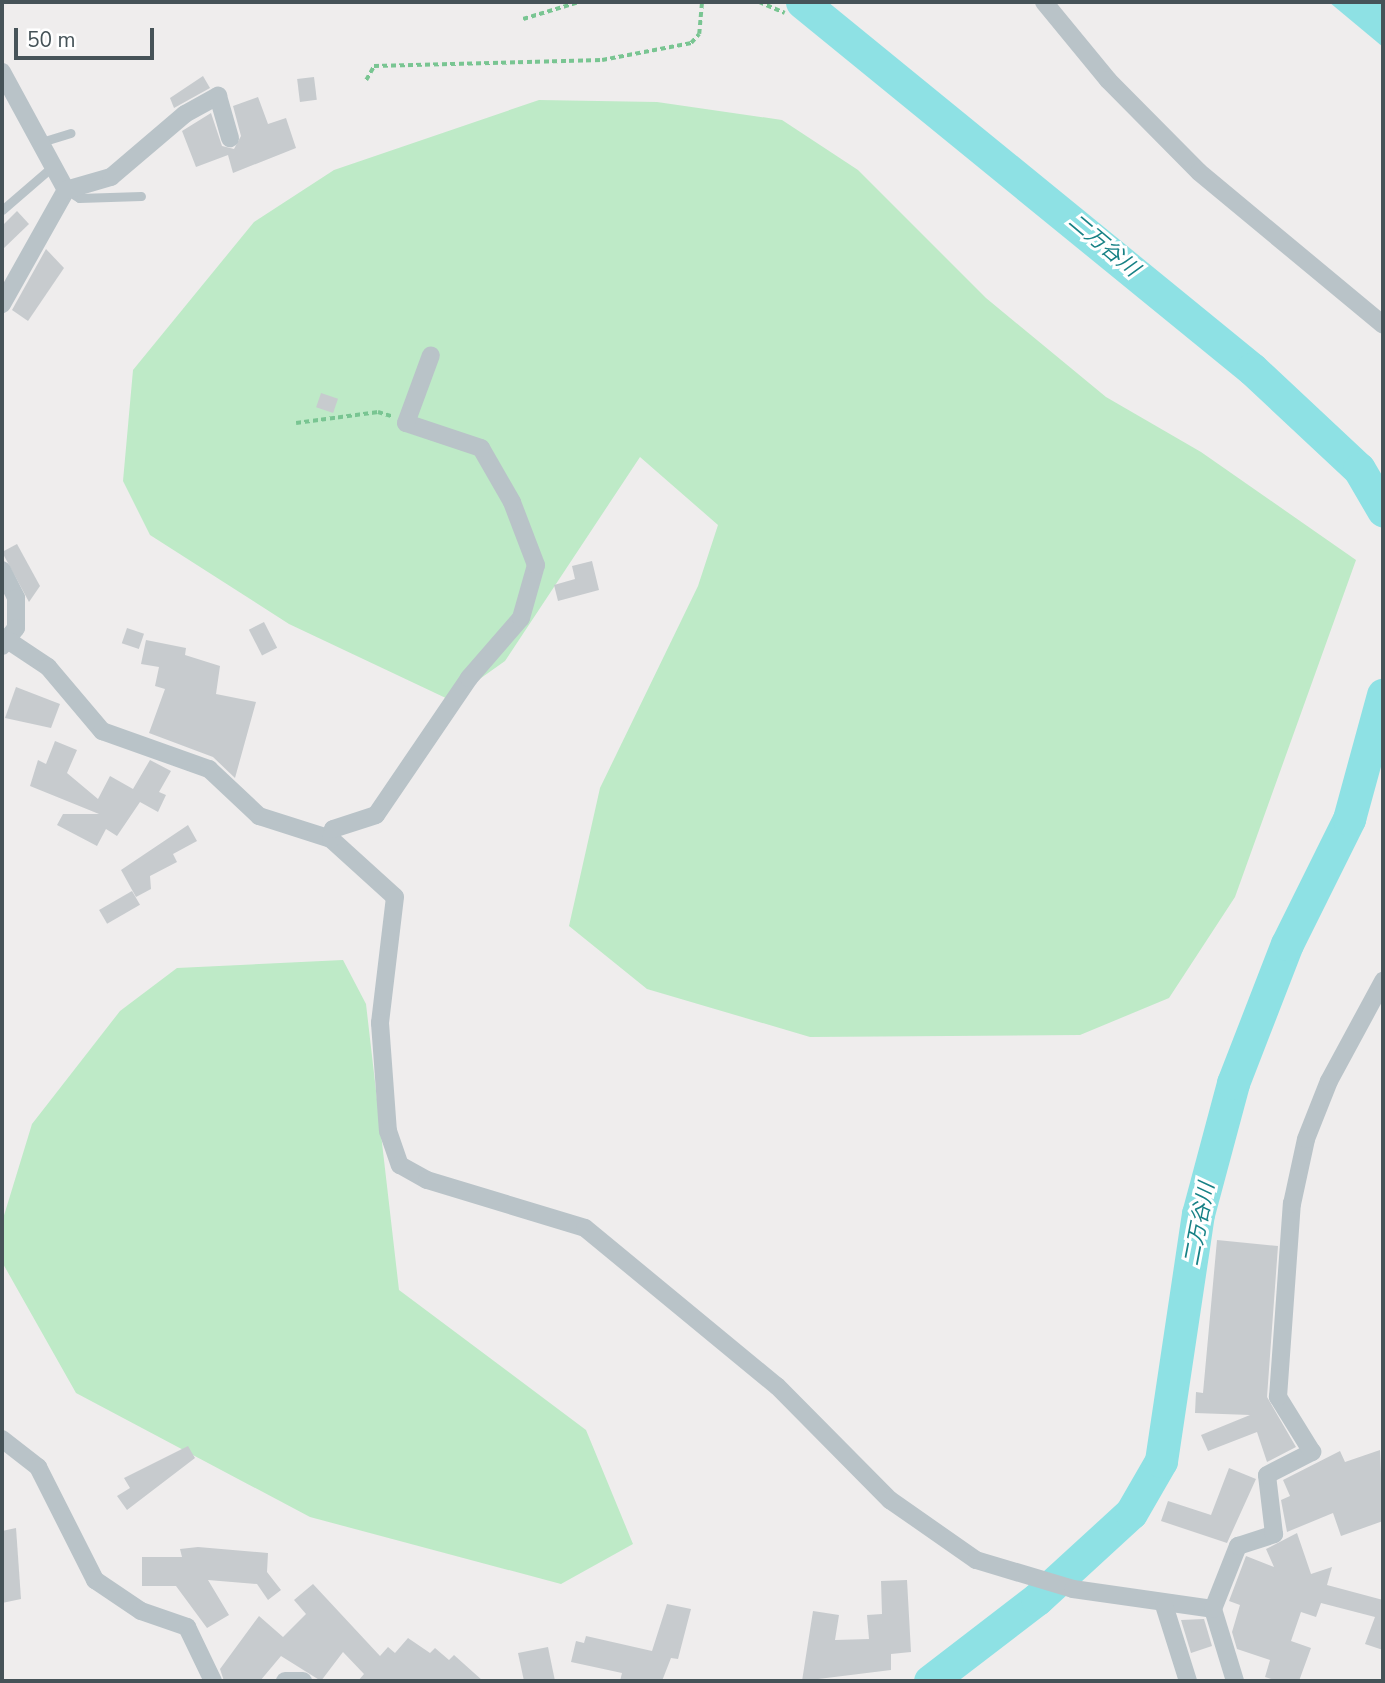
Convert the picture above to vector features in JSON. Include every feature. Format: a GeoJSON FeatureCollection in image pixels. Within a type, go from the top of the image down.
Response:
{"type":"FeatureCollection","features":[{"type":"Feature","properties":{"kind":"street"},"geometry":{"type":"LineString","coordinates":[[1044,2],[1108,80],[1199,172],[1383,325]]}},
{"type":"Feature","properties":{"kind":"street"},"geometry":{"type":"LineString","coordinates":[[2,72],[36,144],[66,190]]}},
{"type":"Feature","properties":{"kind":"street"},"geometry":{"type":"LineString","coordinates":[[2,304],[66,190],[111,177],[185,114],[218,96],[230,138]]}},
{"type":"Feature","properties":{"kind":"street"},"geometry":{"type":"LineString","coordinates":[[331,839],[333,829],[376,815],[469,678],[521,618],[536,565],[512,502],[481,448],[406,423],[432,355]]}},
{"type":"Feature","properties":{"kind":"street"},"geometry":{"type":"LineString","coordinates":[[2,570],[16,598],[5,644],[48,667],[102,731],[209,769],[260,816],[331,839],[395,897],[380,1023],[388,1131],[400,1165],[427,1180],[585,1228],[777,1386],[890,1500],[976,1560],[1073,1589],[1164,1605],[1213,1609]]}},
{"type":"Feature","properties":{"kind":"street"},"geometry":{"type":"LineString","coordinates":[[1235,1681],[1213,1609],[1238,1546],[1274,1534],[1267,1475],[1312,1452],[1279,1397],[1292,1204],[1320,1104],[1383,981]]}},
{"type":"Feature","properties":{"kind":"street"},"geometry":{"type":"LineString","coordinates":[[2,1439],[38,1467],[95,1580],[141,1611],[187,1627],[213,1681]]}},
{"type":"Feature","properties":{"kind":"street"},"geometry":{"type":"LineString","coordinates":[[1164,1605],[1188,1681]]}},
{"type":"Feature","properties":{"kind":"street"},"geometry":{"type":"LineString","coordinates":[[285,1681],[303,1681]]}},
{"type":"Feature","properties":{"kind":"lane"},"geometry":{"type":"LineString","coordinates":[[36,144],[71,133]]}},
{"type":"Feature","properties":{"kind":"lane"},"geometry":{"type":"LineString","coordinates":[[2,211],[52,167]]}},
{"type":"Feature","properties":{"kind":"lane"},"geometry":{"type":"LineString","coordinates":[[66,190],[79,198],[141,196]]}},
{"type":"Feature","properties":{"kind":"path"},"geometry":{"type":"LineString","coordinates":[[523,19],[579,2]]}},
{"type":"Feature","properties":{"kind":"path"},"geometry":{"type":"LineString","coordinates":[[366,80],[374,66],[602,60],[691,43],[699,34],[702,2]]}},
{"type":"Feature","properties":{"kind":"path"},"geometry":{"type":"LineString","coordinates":[[759,2],[785,13]]}},
{"type":"Feature","properties":{"kind":"path"},"geometry":{"type":"LineString","coordinates":[[296,423],[378,412],[406,423]]}},
{"type":"Feature","properties":{"kind":"green space"},"geometry":{"type":"Polygon","coordinates":[[[539,100],[657,102],[782,120],[858,170],[986,298],[1106,397],[1201,452],[1356,560],[1235,897],[1169,998],[1080,1035],[810,1037],[647,989],[569,926],[600,788],[698,586],[718,525],[640,457],[505,661],[450,700],[289,624],[150,535],[123,481],[133,370],[254,222],[334,170],[539,100]]]}},
{"type":"Feature","properties":{"kind":"green space"},"geometry":{"type":"Polygon","coordinates":[[[343,960],[366,1004],[399,1290],[586,1430],[633,1544],[561,1584],[310,1517],[76,1393],[2,1262],[2,1222],[32,1124],[120,1011],[177,968],[343,960]]]}},
{"type":"Feature","properties":{"kind":"water"},"geometry":{"type":"Polygon","coordinates":[[[1329,2],[1383,2],[1383,47],[1329,2]]]}},
{"type":"Feature","properties":{"kind":"building"},"geometry":{"type":"Polygon","coordinates":[[[203,76],[210,88],[174,108],[170,98],[203,76]]]}},
{"type":"Feature","properties":{"kind":"building"},"geometry":{"type":"Polygon","coordinates":[[[314,77],[317,100],[300,102],[297,79],[314,77]]]}},
{"type":"Feature","properties":{"kind":"building"},"geometry":{"type":"Polygon","coordinates":[[[258,97],[268,124],[286,118],[296,148],[233,173],[228,155],[196,167],[182,131],[211,113],[222,146],[234,149],[241,136],[233,106],[258,97]]]}},
{"type":"Feature","properties":{"kind":"building"},"geometry":{"type":"Polygon","coordinates":[[[17,211],[29,224],[2,250],[2,226],[17,211]]]}},
{"type":"Feature","properties":{"kind":"building"},"geometry":{"type":"Polygon","coordinates":[[[46,249],[64,268],[28,321],[12,310],[46,249]]]}},
{"type":"Feature","properties":{"kind":"building"},"geometry":{"type":"Polygon","coordinates":[[[321,393],[338,399],[333,413],[316,407],[321,393]]]}},
{"type":"Feature","properties":{"kind":"building"},"geometry":{"type":"Polygon","coordinates":[[[17,544],[40,586],[29,602],[2,552],[17,544]]]}},
{"type":"Feature","properties":{"kind":"building"},"geometry":{"type":"Polygon","coordinates":[[[592,561],[599,590],[558,601],[554,585],[575,579],[572,566],[592,561]]]}},
{"type":"Feature","properties":{"kind":"building"},"geometry":{"type":"Polygon","coordinates":[[[264,622],[277,648],[262,656],[249,630],[264,622]]]}},
{"type":"Feature","properties":{"kind":"building"},"geometry":{"type":"Polygon","coordinates":[[[127,628],[144,634],[139,649],[122,643],[127,628]]]}},
{"type":"Feature","properties":{"kind":"building"},"geometry":{"type":"Polygon","coordinates":[[[146,640],[186,648],[185,655],[220,666],[216,694],[256,702],[235,778],[213,757],[149,733],[165,689],[155,686],[159,667],[141,664],[146,640]]]}},
{"type":"Feature","properties":{"kind":"building"},"geometry":{"type":"Polygon","coordinates":[[[16,687],[60,704],[51,728],[5,718],[16,687]]]}},
{"type":"Feature","properties":{"kind":"building"},"geometry":{"type":"Polygon","coordinates":[[[55,741],[77,750],[67,773],[98,799],[110,776],[133,789],[150,760],[171,771],[159,792],[166,795],[158,812],[140,802],[117,836],[106,829],[97,846],[57,825],[63,814],[99,814],[30,786],[38,760],[46,764],[55,741]]]}},
{"type":"Feature","properties":{"kind":"building"},"geometry":{"type":"Polygon","coordinates":[[[188,825],[197,841],[173,854],[177,862],[150,876],[151,889],[136,897],[121,870],[188,825]]]}},
{"type":"Feature","properties":{"kind":"building"},"geometry":{"type":"Polygon","coordinates":[[[132,891],[140,905],[107,924],[99,910],[132,891]]]}},
{"type":"Feature","properties":{"kind":"building"},"geometry":{"type":"Polygon","coordinates":[[[1217,1240],[1278,1246],[1267,1397],[1296,1447],[1267,1462],[1257,1432],[1208,1451],[1201,1435],[1250,1415],[1195,1413],[1196,1392],[1203,1393],[1217,1240]]]}},
{"type":"Feature","properties":{"kind":"building"},"geometry":{"type":"Polygon","coordinates":[[[188,1446],[195,1458],[127,1510],[117,1496],[130,1488],[124,1478],[188,1446]]]}},
{"type":"Feature","properties":{"kind":"building"},"geometry":{"type":"Polygon","coordinates":[[[1380,1450],[1383,1521],[1341,1536],[1333,1513],[1287,1532],[1281,1500],[1290,1496],[1283,1480],[1340,1451],[1345,1462],[1380,1450]]]}},
{"type":"Feature","properties":{"kind":"building"},"geometry":{"type":"Polygon","coordinates":[[[1229,1468],[1256,1479],[1227,1543],[1161,1521],[1168,1501],[1211,1515],[1229,1468]]]}},
{"type":"Feature","properties":{"kind":"building"},"geometry":{"type":"Polygon","coordinates":[[[16,1528],[21,1599],[2,1603],[2,1531],[16,1528]]]}},
{"type":"Feature","properties":{"kind":"building"},"geometry":{"type":"Polygon","coordinates":[[[1297,1533],[1311,1574],[1332,1567],[1327,1585],[1383,1600],[1383,1650],[1365,1644],[1375,1617],[1321,1603],[1316,1617],[1301,1612],[1291,1641],[1311,1648],[1299,1681],[1278,1681],[1265,1677],[1270,1660],[1237,1649],[1232,1632],[1240,1605],[1229,1601],[1246,1556],[1274,1567],[1266,1549],[1297,1533]]]}},
{"type":"Feature","properties":{"kind":"building"},"geometry":{"type":"Polygon","coordinates":[[[198,1547],[268,1553],[267,1572],[281,1590],[268,1600],[257,1584],[208,1580],[229,1615],[207,1628],[176,1586],[142,1586],[142,1557],[182,1557],[180,1549],[198,1547]]]}},
{"type":"Feature","properties":{"kind":"building"},"geometry":{"type":"Polygon","coordinates":[[[907,1580],[911,1652],[891,1654],[891,1670],[802,1681],[813,1611],[839,1615],[835,1640],[869,1639],[867,1615],[882,1614],[881,1581],[907,1580]]]}},
{"type":"Feature","properties":{"kind":"building"},"geometry":{"type":"Polygon","coordinates":[[[313,1584],[380,1656],[388,1647],[395,1653],[408,1638],[430,1653],[435,1648],[449,1660],[454,1655],[483,1681],[358,1681],[364,1674],[343,1652],[321,1681],[281,1656],[260,1681],[224,1681],[220,1669],[259,1616],[283,1637],[306,1614],[294,1600],[313,1584]]]}},
{"type":"Feature","properties":{"kind":"building"},"geometry":{"type":"Polygon","coordinates":[[[667,1604],[691,1609],[678,1659],[671,1658],[662,1681],[620,1681],[622,1673],[571,1662],[576,1641],[584,1643],[586,1636],[652,1651],[667,1604]]]}},
{"type":"Feature","properties":{"kind":"building"},"geometry":{"type":"Polygon","coordinates":[[[1204,1619],[1212,1646],[1191,1653],[1181,1620],[1204,1619]]]}},
{"type":"Feature","properties":{"kind":"building"},"geometry":{"type":"Polygon","coordinates":[[[548,1647],[555,1681],[524,1681],[518,1653],[548,1647]]]}},
{"type":"Feature","properties":{"kind":"waterway","name":"二万谷川"},"geometry":{"type":"LineString","coordinates":[[802,2],[1252,369],[1359,469],[1383,510]]}},
{"type":"Feature","properties":{"kind":"waterway","name":"二万谷川"},"geometry":{"type":"LineString","coordinates":[[930,1681],[1037,1599],[1131,1513],[1161,1461],[1198,1214],[1233,1083],[1287,944],[1349,819],[1383,695]]}}]}
